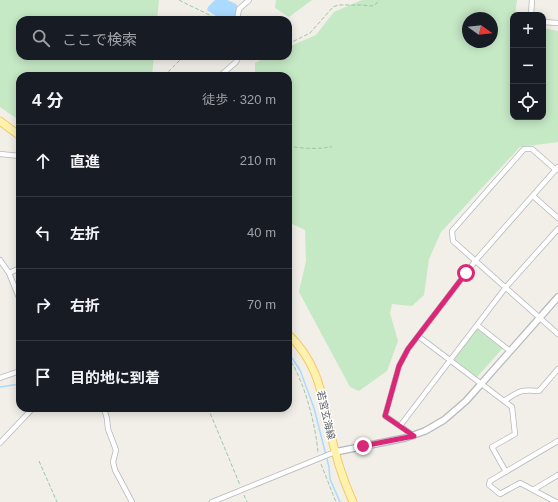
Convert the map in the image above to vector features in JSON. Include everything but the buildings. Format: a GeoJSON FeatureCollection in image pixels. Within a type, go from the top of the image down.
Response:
{"type":"FeatureCollection","features":[{"type":"Feature","properties":{"kind":"main road"},"geometry":{"type":"LineString","coordinates":[[0,121],[16,133]]}},
{"type":"Feature","properties":{"kind":"main road","name":"若宮玄海線"},"geometry":{"type":"LineString","coordinates":[[292,339],[303,351],[314,370],[324,403],[335,452],[353,502]]}},
{"type":"Feature","properties":{"kind":"street"},"geometry":{"type":"LineString","coordinates":[[237,16],[239,9],[249,0]]}},
{"type":"Feature","properties":{"kind":"street"},"geometry":{"type":"LineString","coordinates":[[531,12],[532,0]]}},
{"type":"Feature","properties":{"kind":"street"},"geometry":{"type":"LineString","coordinates":[[546,22],[558,23]]}},
{"type":"Feature","properties":{"kind":"street"},"geometry":{"type":"LineString","coordinates":[[225,72],[237,60]]}},
{"type":"Feature","properties":{"kind":"street"},"geometry":{"type":"LineString","coordinates":[[414,436],[385,416],[399,366],[408,349],[476,260],[557,169],[532,149],[524,149],[452,231],[453,241],[476,260],[558,334]]}},
{"type":"Feature","properties":{"kind":"street"},"geometry":{"type":"LineString","coordinates":[[0,154],[16,156]]}},
{"type":"Feature","properties":{"kind":"street"},"geometry":{"type":"LineString","coordinates":[[533,196],[558,218]]}},
{"type":"Feature","properties":{"kind":"street"},"geometry":{"type":"LineString","coordinates":[[400,426],[506,287],[558,229]]}},
{"type":"Feature","properties":{"kind":"street"},"geometry":{"type":"LineString","coordinates":[[0,260],[9,272],[16,290]]}},
{"type":"Feature","properties":{"kind":"street"},"geometry":{"type":"LineString","coordinates":[[9,272],[16,269]]}},
{"type":"Feature","properties":{"kind":"street"},"geometry":{"type":"LineString","coordinates":[[212,502],[335,452],[414,436],[444,420],[466,401],[558,297]]}},
{"type":"Feature","properties":{"kind":"street"},"geometry":{"type":"LineString","coordinates":[[476,325],[510,351]]}},
{"type":"Feature","properties":{"kind":"street"},"geometry":{"type":"LineString","coordinates":[[418,336],[512,407],[515,434],[492,447],[506,472]]}},
{"type":"Feature","properties":{"kind":"street"},"geometry":{"type":"LineString","coordinates":[[504,401],[516,392],[525,390],[539,391],[558,369]]}},
{"type":"Feature","properties":{"kind":"street"},"geometry":{"type":"LineString","coordinates":[[0,378],[16,372]]}},
{"type":"Feature","properties":{"kind":"street"},"geometry":{"type":"LineString","coordinates":[[0,443],[29,412]]}},
{"type":"Feature","properties":{"kind":"street"},"geometry":{"type":"LineString","coordinates":[[105,412],[108,419],[108,429],[116,450],[113,462],[115,470],[132,502]]}},
{"type":"Feature","properties":{"kind":"street"},"geometry":{"type":"LineString","coordinates":[[556,502],[520,482],[500,494],[489,485],[490,481],[558,441]]}},
{"type":"Feature","properties":{"kind":"street"},"geometry":{"type":"LineString","coordinates":[[533,490],[558,475]]}},
{"type":"Feature","properties":{"kind":"path"},"geometry":{"type":"LineString","coordinates":[[179,0],[212,16]]}},
{"type":"Feature","properties":{"kind":"path"},"geometry":{"type":"LineString","coordinates":[[292,42],[310,33],[333,7],[338,5],[372,6],[379,0]]}},
{"type":"Feature","properties":{"kind":"path"},"geometry":{"type":"LineString","coordinates":[[168,72],[180,60]]}},
{"type":"Feature","properties":{"kind":"path"},"geometry":{"type":"LineString","coordinates":[[292,147],[332,147]]}},
{"type":"Feature","properties":{"kind":"path"},"geometry":{"type":"LineString","coordinates":[[292,363],[298,373],[317,438],[319,459],[336,502]]}},
{"type":"Feature","properties":{"kind":"path"},"geometry":{"type":"LineString","coordinates":[[210,412],[247,502]]}},
{"type":"Feature","properties":{"kind":"path"},"geometry":{"type":"LineString","coordinates":[[39,461],[57,502]]}},
{"type":"Feature","properties":{"kind":"green space"},"geometry":{"type":"Polygon","coordinates":[[[0,0],[159,0],[157,16],[16,16],[16,60],[154,60],[152,72],[16,72],[16,118],[0,107],[0,0]]]}},
{"type":"Feature","properties":{"kind":"green space"},"geometry":{"type":"Polygon","coordinates":[[[276,0],[312,0],[290,16],[287,16],[275,8],[276,0]]]}},
{"type":"Feature","properties":{"kind":"green space"},"geometry":{"type":"Polygon","coordinates":[[[362,0],[517,0],[515,12],[510,12],[510,120],[546,120],[546,29],[558,31],[558,142],[520,147],[441,232],[429,259],[424,295],[412,306],[392,304],[390,313],[398,341],[387,371],[359,391],[350,387],[299,292],[306,261],[305,230],[292,224],[292,72],[255,72],[255,63],[261,60],[292,60],[292,45],[316,35],[334,12],[362,0]]]}},
{"type":"Feature","properties":{"kind":"green space"},"geometry":{"type":"Polygon","coordinates":[[[477,329],[503,348],[477,377],[455,360],[455,358],[477,329]]]}},
{"type":"Feature","properties":{"kind":"water"},"geometry":{"type":"Polygon","coordinates":[[[215,0],[227,0],[236,4],[238,7],[235,16],[216,16],[207,10],[215,0]]]}},
{"type":"Feature","properties":{"kind":"waterway"},"geometry":{"type":"LineString","coordinates":[[292,358],[300,370],[314,408],[329,467],[330,479],[340,502]]}},
{"type":"Feature","properties":{"kind":"waterway"},"geometry":{"type":"LineString","coordinates":[[0,387],[16,385]]}},
{"type":"Feature","properties":{"kind":"route"},"geometry":{"type":"LineString","coordinates":[[363,446],[414,436],[385,416],[399,366],[408,349],[466,273]]}}]}
